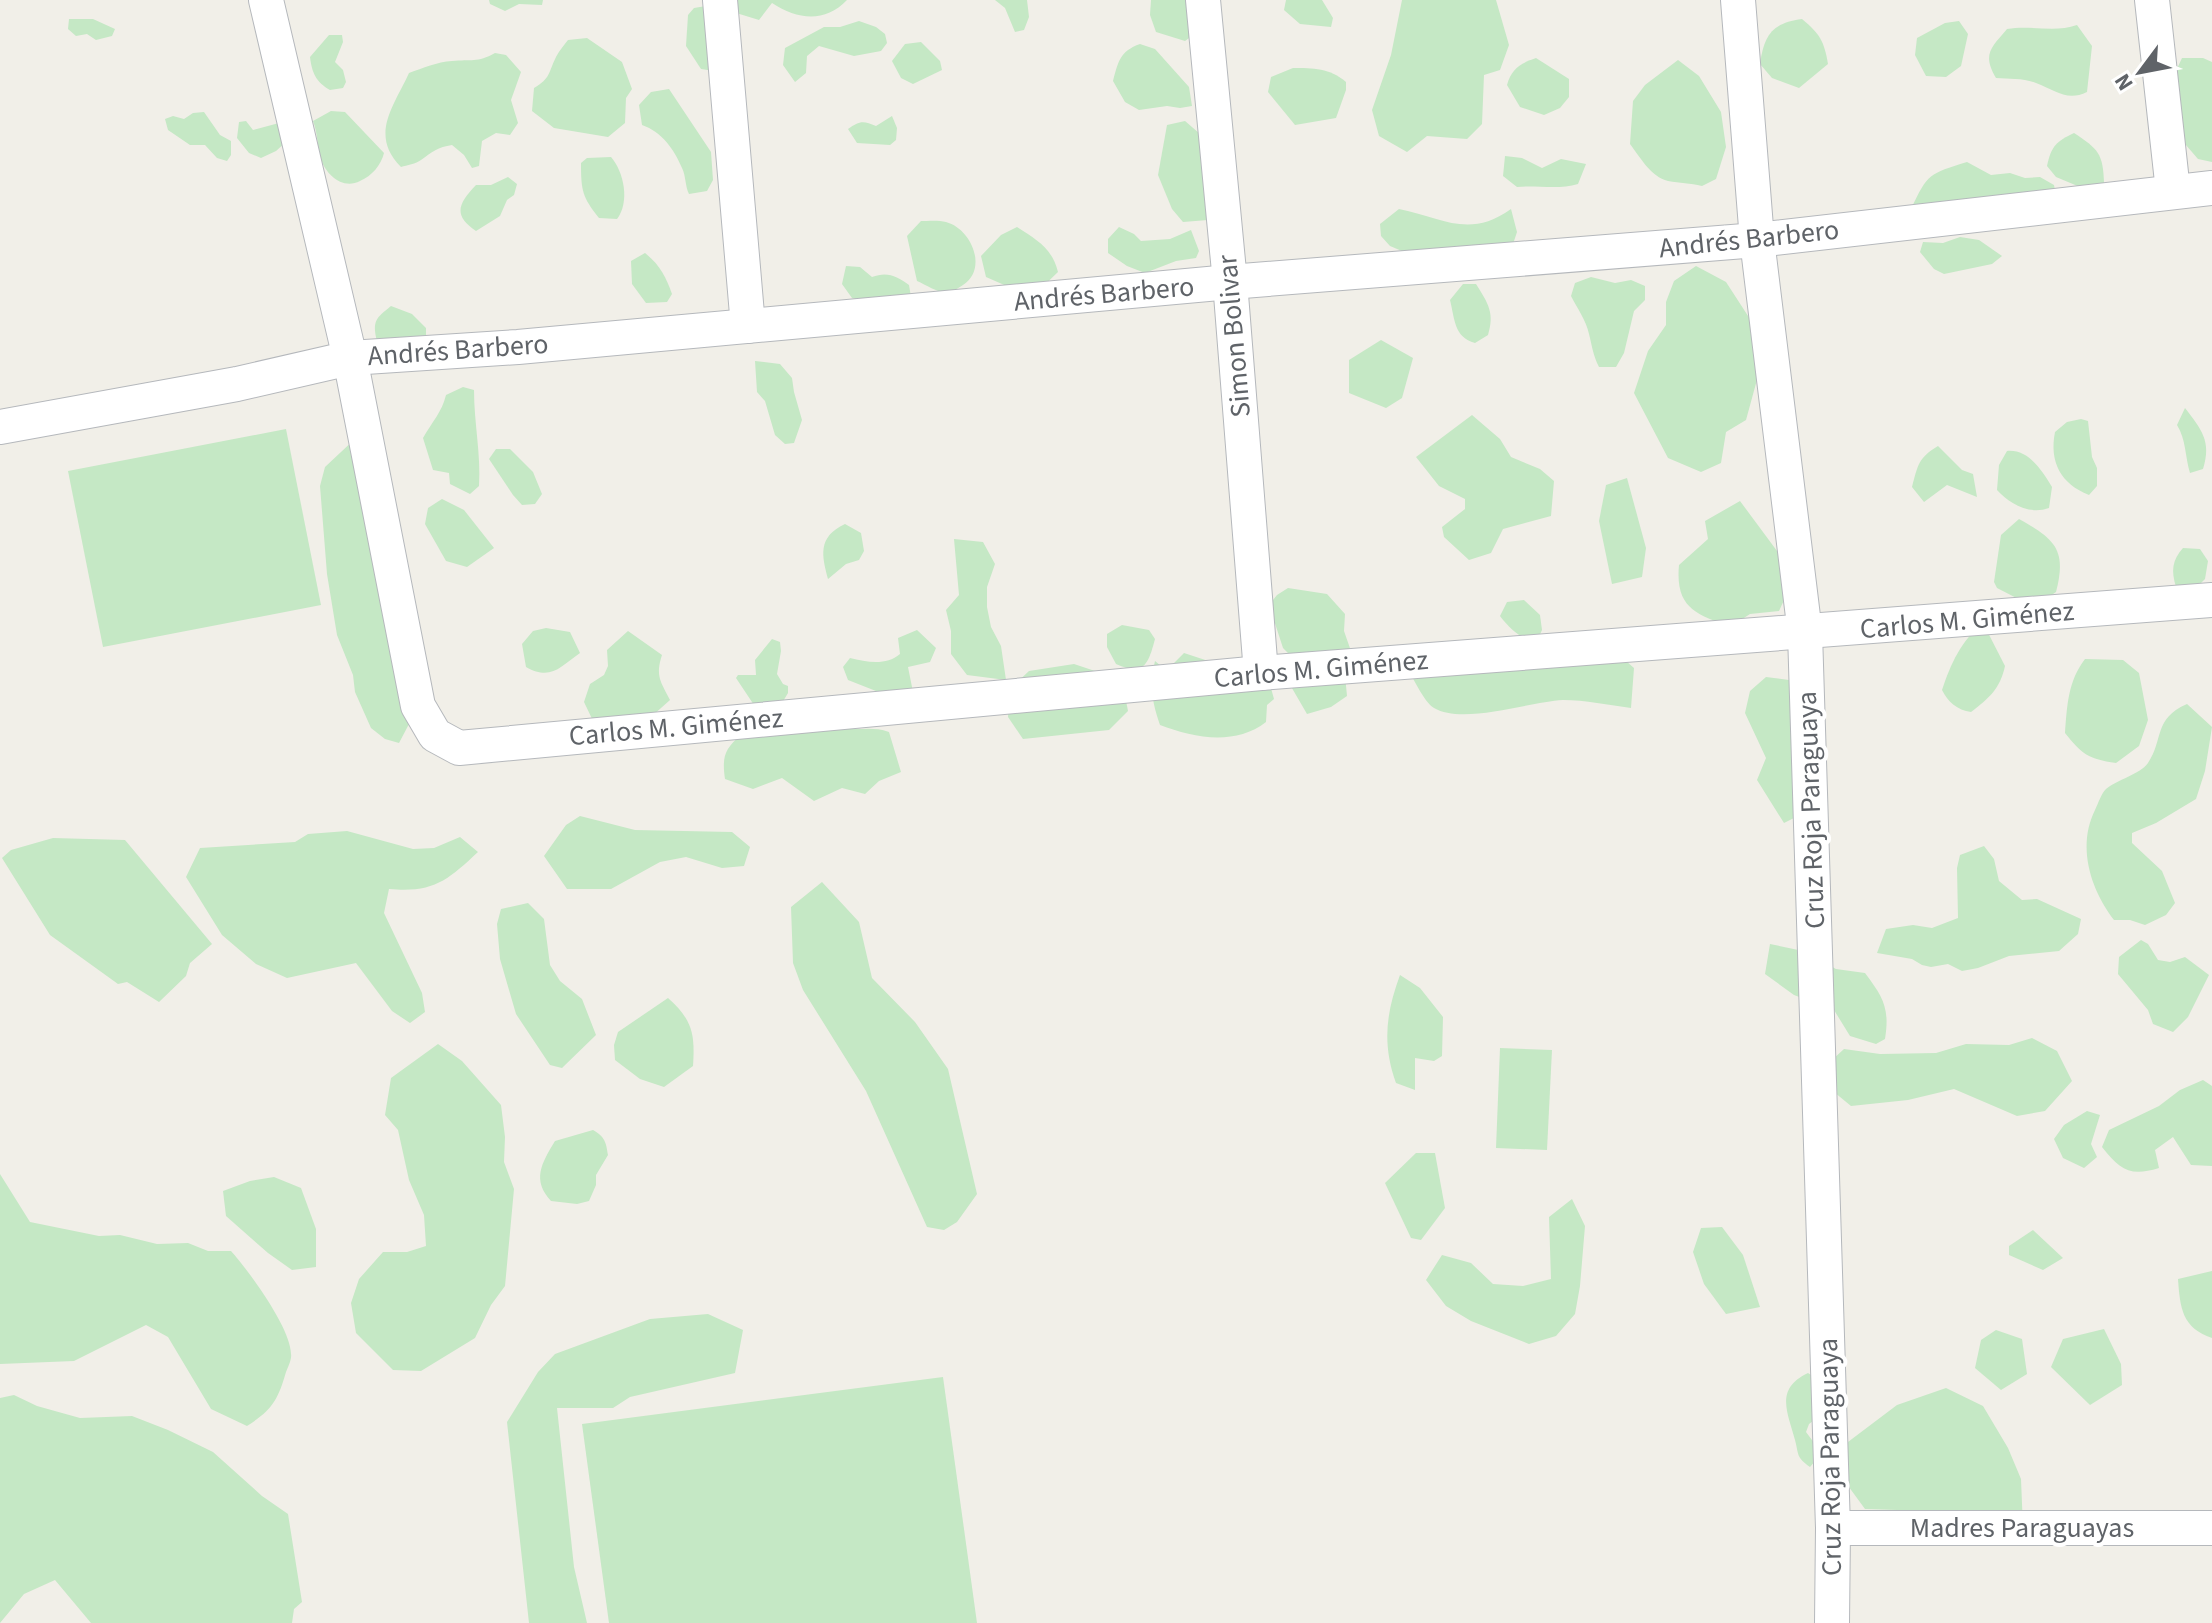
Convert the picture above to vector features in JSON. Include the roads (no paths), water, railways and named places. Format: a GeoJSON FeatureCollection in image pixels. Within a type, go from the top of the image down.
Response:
{"type":"FeatureCollection","features":[{"type":"Feature","properties":{"kind":"street"},"geometry":{"type":"LineString","coordinates":[[266,0],[350,358]]}},
{"type":"Feature","properties":{"kind":"street"},"geometry":{"type":"LineString","coordinates":[[720,0],[748,326]]}},
{"type":"Feature","properties":{"kind":"street","name":"Simon Bolivar"},"geometry":{"type":"LineString","coordinates":[[1203,0],[1230,282],[1261,673]]}},
{"type":"Feature","properties":{"kind":"street","name":"Cruz Roja Paraguaya"},"geometry":{"type":"LineString","coordinates":[[1738,0],[1757,240],[1805,633],[1833,1528],[1832,1623]]}},
{"type":"Feature","properties":{"kind":"street"},"geometry":{"type":"LineString","coordinates":[[2152,0],[2173,191]]}},
{"type":"Feature","properties":{"kind":"street","name":"Andrés Barbero"},"geometry":{"type":"LineString","coordinates":[[0,427],[237,384],[350,358],[518,347],[1230,282],[1757,240],[2212,188]]}},
{"type":"Feature","properties":{"kind":"street","name":"Carlos M. Giménez"},"geometry":{"type":"LineString","coordinates":[[350,358],[418,706],[435,735],[459,748],[1261,673],[2212,600]]}},
{"type":"Feature","properties":{"kind":"street","name":"Madres Paraguayas"},"geometry":{"type":"LineString","coordinates":[[1833,1528],[2212,1528]]}}]}
